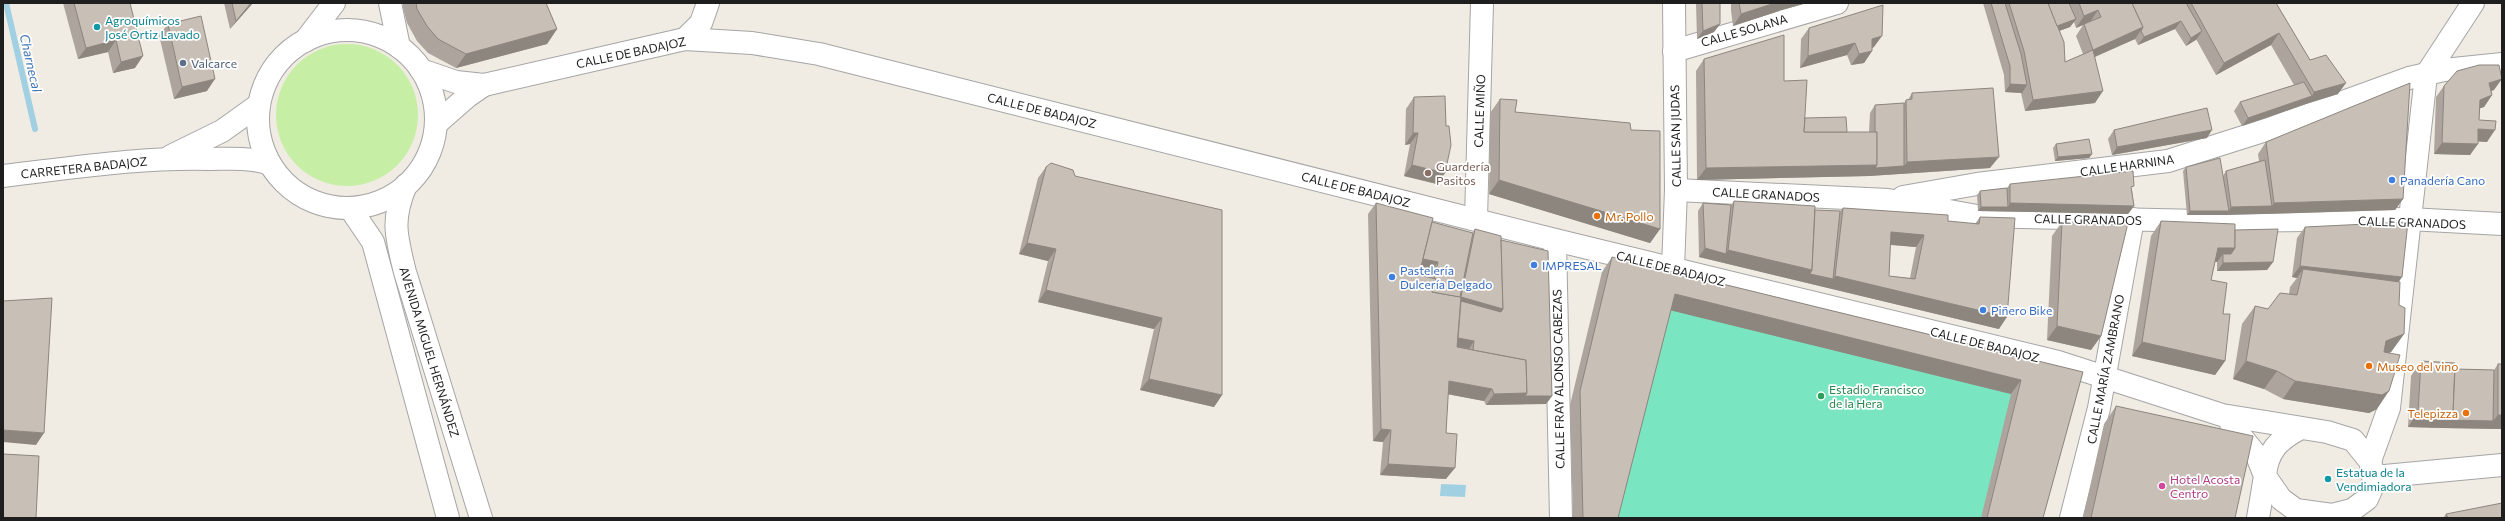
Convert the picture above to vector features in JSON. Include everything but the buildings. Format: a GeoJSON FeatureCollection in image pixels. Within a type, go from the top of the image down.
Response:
{"type":"FeatureCollection","features":[{"type":"Feature","properties":{"kind":"street"},"geometry":{"type":"LineString","coordinates":[[305,41],[338,30],[369,33],[399,48],[421,70],[432,93],[436,124],[429,154],[414,177],[406,185],[373,207],[338,208],[311,201],[287,186],[270,164],[260,138],[257,106],[266,82],[283,57],[305,41],[334,3]]}},
{"type":"Feature","properties":{"kind":"street"},"geometry":{"type":"LineString","coordinates":[[390,3],[399,48]]}},
{"type":"Feature","properties":{"kind":"street"},"geometry":{"type":"LineString","coordinates":[[685,39],[701,23],[708,3]]}},
{"type":"Feature","properties":{"kind":"street","name":"CALLE MIÑO"},"geometry":{"type":"LineString","coordinates":[[1476,218],[1482,3]]}},
{"type":"Feature","properties":{"kind":"street","name":"CALLE SAN JUDAS"},"geometry":{"type":"LineString","coordinates":[[1673,268],[1676,190],[1674,3]]}},
{"type":"Feature","properties":{"kind":"street","name":"CALLE SOLANA"},"geometry":{"type":"LineString","coordinates":[[1674,51],[1837,3]]}},
{"type":"Feature","properties":{"kind":"street"},"geometry":{"type":"LineString","coordinates":[[2222,415],[2253,451],[2265,476],[2281,499],[2289,514],[2332,515],[2352,510],[2367,499],[2371,490],[2372,469],[2384,421],[2389,408],[2426,75],[2473,3]]}},
{"type":"Feature","properties":{"kind":"street","name":"CALLE DE BADAJOZ"},"geometry":{"type":"LineString","coordinates":[[421,70],[456,82],[484,85],[685,39],[752,43],[819,54],[1476,218],[1555,240],[2058,362],[2222,415],[2299,429],[2327,432],[2353,440]]}},
{"type":"Feature","properties":{"kind":"street","name":"CALLE HARNINA"},"geometry":{"type":"LineString","coordinates":[[1888,200],[1977,184],[2168,161],[2269,129],[2409,78],[2444,70],[2502,64]]}},
{"type":"Feature","properties":{"kind":"street","name":"CALLE DE BADAJOZ"},"geometry":{"type":"LineString","coordinates":[[436,124],[464,99],[484,85]]}},
{"type":"Feature","properties":{"kind":"street","name":"CARRETERA BADAJOZ"},"geometry":{"type":"LineString","coordinates":[[166,158],[222,131],[257,106]]}},
{"type":"Feature","properties":{"kind":"street","name":"CARRETERA BADAJOZ"},"geometry":{"type":"LineString","coordinates":[[3,176],[166,158],[256,159],[270,164]]}},
{"type":"Feature","properties":{"kind":"street","name":"AVENIDA MIGUEL HERNÁNDEZ"},"geometry":{"type":"LineString","coordinates":[[406,185],[397,205],[396,235],[407,279],[481,518]]}},
{"type":"Feature","properties":{"kind":"street","name":"CALLE GRANADOS"},"geometry":{"type":"LineString","coordinates":[[1676,190],[1888,200],[1977,216],[2133,219],[2409,220],[2502,224]]}},
{"type":"Feature","properties":{"kind":"street","name":"AVENIDA MIGUEL HERNÁNDEZ"},"geometry":{"type":"LineString","coordinates":[[350,208],[372,242],[448,518]]}},
{"type":"Feature","properties":{"kind":"street","name":"CALLE MARÍA ZAMBRANO"},"geometry":{"type":"LineString","coordinates":[[2071,518],[2105,376],[2133,219]]}},
{"type":"Feature","properties":{"kind":"street","name":"CALLE FRAY ALONSO CABEZAS"},"geometry":{"type":"LineString","coordinates":[[1555,240],[1562,518]]}},
{"type":"Feature","properties":{"kind":"street"},"geometry":{"type":"LineString","coordinates":[[2372,469],[2353,440],[2384,421]]}},
{"type":"Feature","properties":{"kind":"street"},"geometry":{"type":"LineString","coordinates":[[2258,518],[2266,463],[2273,448],[2285,437],[2299,429]]}},
{"type":"Feature","properties":{"kind":"street"},"geometry":{"type":"LineString","coordinates":[[2372,469],[2502,465]]}},
{"type":"Feature","properties":{"kind":"green space"},"geometry":{"type":"Polygon","coordinates":[[[340,44],[354,44],[368,47],[380,52],[392,60],[402,70],[413,88],[417,101],[417,129],[413,142],[402,160],[392,170],[380,178],[368,183],[354,186],[340,186],[326,183],[314,178],[302,170],[292,160],[284,148],[279,136],[276,122],[276,108],[279,94],[284,82],[292,70],[302,60],[314,52],[326,47],[340,44]]]}},
{"type":"Feature","properties":{"kind":"green space","name":"Estadio Francisco de la Hera"},"geometry":{"type":"Polygon","coordinates":[[[1602,272],[2073,387],[2037,518],[1573,518],[1602,272]]]}},
{"type":"Feature","properties":{"kind":"water"},"geometry":{"type":"Polygon","coordinates":[[[1441,484],[1466,485],[1465,497],[1440,496],[1441,484]]]}},
{"type":"Feature","properties":{"kind":"waterway","name":"Charnecal"},"geometry":{"type":"LineString","coordinates":[[6,3],[35,129]]}},
{"type":"Feature","properties":{"kind":"place","name":"Agroquímicos José Ortiz Lavado"},"geometry":{"type":"Point","coordinates":[97,27]}},
{"type":"Feature","properties":{"kind":"place","name":"Valcarce"},"geometry":{"type":"Point","coordinates":[183,63]}},
{"type":"Feature","properties":{"kind":"place","name":"Guardería Pasitos"},"geometry":{"type":"Point","coordinates":[1428,173]}},
{"type":"Feature","properties":{"kind":"place","name":"Panadería Cano"},"geometry":{"type":"Point","coordinates":[2392,180]}},
{"type":"Feature","properties":{"kind":"place","name":"Mr. Pollo"},"geometry":{"type":"Point","coordinates":[1597,216]}},
{"type":"Feature","properties":{"kind":"place","name":"IMPRESAL"},"geometry":{"type":"Point","coordinates":[1534,265]}},
{"type":"Feature","properties":{"kind":"place","name":"Pastelería Dulcería Delgado"},"geometry":{"type":"Point","coordinates":[1392,277]}},
{"type":"Feature","properties":{"kind":"place","name":"Piñero Bike"},"geometry":{"type":"Point","coordinates":[1983,310]}},
{"type":"Feature","properties":{"kind":"place","name":"Museo del vino"},"geometry":{"type":"Point","coordinates":[2369,366]}},
{"type":"Feature","properties":{"kind":"place","name":"Estadio Francisco de la Hera"},"geometry":{"type":"Point","coordinates":[1821,396]}},
{"type":"Feature","properties":{"kind":"place","name":"Telepizza"},"geometry":{"type":"Point","coordinates":[2466,413]}},
{"type":"Feature","properties":{"kind":"place","name":"Estatua de la Vendimiadora"},"geometry":{"type":"Point","coordinates":[2328,479]}},
{"type":"Feature","properties":{"kind":"place","name":"Hotel Acosta Centro"},"geometry":{"type":"Point","coordinates":[2162,486]}}]}
